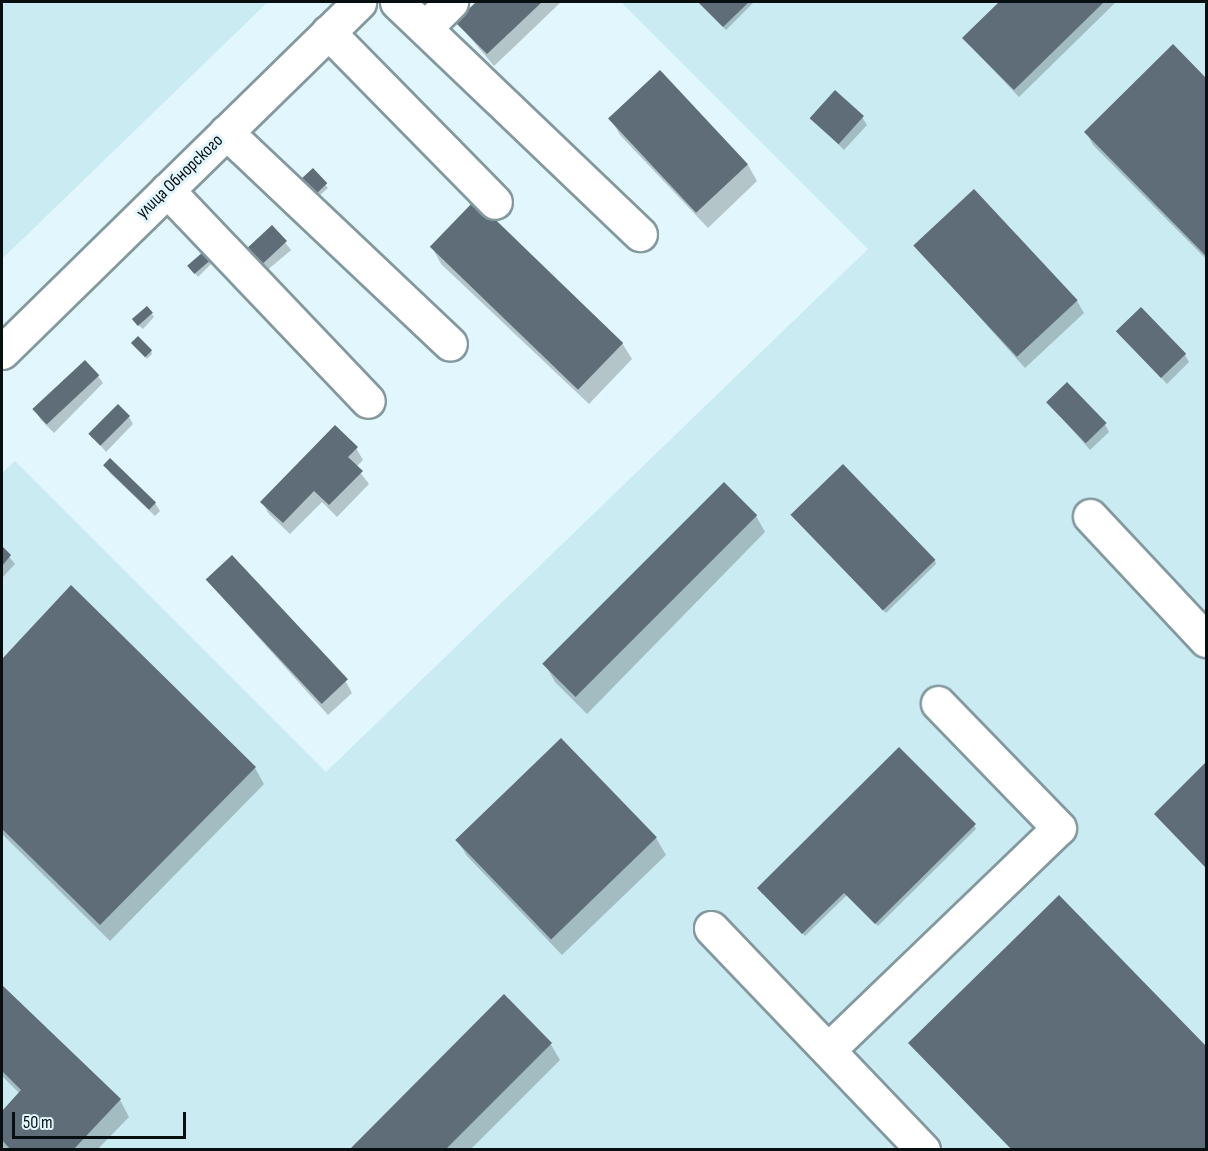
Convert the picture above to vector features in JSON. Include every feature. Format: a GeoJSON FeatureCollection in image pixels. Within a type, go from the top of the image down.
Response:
{"type":"FeatureCollection","features":[{"type":"Feature","properties":{"kind":"street","name":"улица Обнорского"},"geometry":{"type":"LineString","coordinates":[[2,352],[359,2]]}},
{"type":"Feature","properties":{"kind":"street"},"geometry":{"type":"LineString","coordinates":[[398,2],[640,234]]}},
{"type":"Feature","properties":{"kind":"street"},"geometry":{"type":"LineString","coordinates":[[425,28],[451,2]]}},
{"type":"Feature","properties":{"kind":"street"},"geometry":{"type":"LineString","coordinates":[[328,32],[495,201]]}},
{"type":"Feature","properties":{"kind":"street"},"geometry":{"type":"LineString","coordinates":[[226,132],[450,344]]}},
{"type":"Feature","properties":{"kind":"street"},"geometry":{"type":"LineString","coordinates":[[167,190],[368,400]]}},
{"type":"Feature","properties":{"kind":"street"},"geometry":{"type":"LineString","coordinates":[[1090,516],[1206,640]]}},
{"type":"Feature","properties":{"kind":"street"},"geometry":{"type":"LineString","coordinates":[[828,1050],[1059,828],[938,703]]}},
{"type":"Feature","properties":{"kind":"street"},"geometry":{"type":"LineString","coordinates":[[711,928],[923,1149]]}},
{"type":"Feature","properties":{"kind":"shaded area"},"geometry":{"type":"Polygon","coordinates":[[[2,2],[268,2],[2,259],[2,2]]]}},
{"type":"Feature","properties":{"kind":"shaded area"},"geometry":{"type":"Polygon","coordinates":[[[621,2],[1206,2],[1206,1149],[2,1149],[2,473],[15,461],[326,772],[868,249],[621,2]]]}},
{"type":"Feature","properties":{"kind":"building"},"geometry":{"type":"Polygon","coordinates":[[[476,2],[542,2],[487,54],[455,22],[476,2]]]}},
{"type":"Feature","properties":{"kind":"building"},"geometry":{"type":"Polygon","coordinates":[[[698,2],[749,2],[723,27],[698,2]]]}},
{"type":"Feature","properties":{"kind":"building"},"geometry":{"type":"Polygon","coordinates":[[[999,2],[1104,2],[1014,90],[962,38],[999,2]]]}},
{"type":"Feature","properties":{"kind":"building"},"geometry":{"type":"Polygon","coordinates":[[[1173,44],[1206,78],[1206,256],[1084,132],[1173,44]]]}},
{"type":"Feature","properties":{"kind":"building"},"geometry":{"type":"Polygon","coordinates":[[[660,70],[748,164],[696,213],[608,118],[660,70]]]}},
{"type":"Feature","properties":{"kind":"building"},"geometry":{"type":"Polygon","coordinates":[[[835,90],[864,116],[839,144],[810,118],[835,90]]]}},
{"type":"Feature","properties":{"kind":"building"},"geometry":{"type":"Polygon","coordinates":[[[313,168],[327,183],[315,195],[301,180],[313,168]]]}},
{"type":"Feature","properties":{"kind":"building"},"geometry":{"type":"Polygon","coordinates":[[[974,189],[1078,300],[1017,357],[913,246],[974,189]]]}},
{"type":"Feature","properties":{"kind":"building"},"geometry":{"type":"Polygon","coordinates":[[[475,200],[623,343],[578,390],[430,247],[475,200]]]}},
{"type":"Feature","properties":{"kind":"building"},"geometry":{"type":"Polygon","coordinates":[[[272,225],[287,241],[263,264],[248,248],[272,225]]]}},
{"type":"Feature","properties":{"kind":"building"},"geometry":{"type":"Polygon","coordinates":[[[203,252],[210,260],[194,274],[187,266],[203,252]]]}},
{"type":"Feature","properties":{"kind":"building"},"geometry":{"type":"Polygon","coordinates":[[[147,306],[153,313],[138,326],[132,319],[147,306]]]}},
{"type":"Feature","properties":{"kind":"building"},"geometry":{"type":"Polygon","coordinates":[[[1141,307],[1186,354],[1161,378],[1116,331],[1141,307]]]}},
{"type":"Feature","properties":{"kind":"building"},"geometry":{"type":"Polygon","coordinates":[[[138,336],[152,350],[145,357],[131,343],[138,336]]]}},
{"type":"Feature","properties":{"kind":"building"},"geometry":{"type":"Polygon","coordinates":[[[85,360],[99,375],[47,424],[32,409],[85,360]]]}},
{"type":"Feature","properties":{"kind":"building"},"geometry":{"type":"Polygon","coordinates":[[[1067,382],[1107,423],[1086,443],[1046,402],[1067,382]]]}},
{"type":"Feature","properties":{"kind":"building"},"geometry":{"type":"Polygon","coordinates":[[[118,404],[130,416],[100,446],[88,434],[118,404]]]}},
{"type":"Feature","properties":{"kind":"building"},"geometry":{"type":"Polygon","coordinates":[[[335,425],[358,447],[348,457],[363,471],[329,505],[314,491],[283,523],[260,502],[335,425]]]}},
{"type":"Feature","properties":{"kind":"building"},"geometry":{"type":"Polygon","coordinates":[[[110,458],[156,502],[149,510],[103,465],[110,458]]]}},
{"type":"Feature","properties":{"kind":"building"},"geometry":{"type":"Polygon","coordinates":[[[843,464],[935,560],[883,610],[790,515],[843,464]]]}},
{"type":"Feature","properties":{"kind":"building"},"geometry":{"type":"Polygon","coordinates":[[[724,482],[757,515],[576,697],[542,664],[724,482]]]}},
{"type":"Feature","properties":{"kind":"building"},"geometry":{"type":"Polygon","coordinates":[[[2,546],[11,555],[2,566],[2,546]]]}},
{"type":"Feature","properties":{"kind":"building"},"geometry":{"type":"Polygon","coordinates":[[[232,555],[348,679],[322,704],[206,580],[232,555]]]}},
{"type":"Feature","properties":{"kind":"building"},"geometry":{"type":"Polygon","coordinates":[[[71,585],[256,767],[100,925],[2,829],[2,659],[71,585]]]}},
{"type":"Feature","properties":{"kind":"building"},"geometry":{"type":"Polygon","coordinates":[[[561,738],[657,837],[551,939],[455,840],[561,738]]]}},
{"type":"Feature","properties":{"kind":"building"},"geometry":{"type":"Polygon","coordinates":[[[899,747],[976,824],[875,924],[844,893],[802,934],[757,888],[899,747]]]}},
{"type":"Feature","properties":{"kind":"building"},"geometry":{"type":"Polygon","coordinates":[[[1206,762],[1206,868],[1154,814],[1206,762]]]}},
{"type":"Feature","properties":{"kind":"building"},"geometry":{"type":"Polygon","coordinates":[[[1059,895],[1206,1046],[1206,1150],[1012,1150],[908,1043],[1059,895]]]}},
{"type":"Feature","properties":{"kind":"building"},"geometry":{"type":"Polygon","coordinates":[[[2,985],[121,1099],[73,1150],[11,1150],[2,1140],[2,1111],[21,1090],[2,1071],[2,985]]]}},
{"type":"Feature","properties":{"kind":"building"},"geometry":{"type":"Polygon","coordinates":[[[504,994],[552,1043],[445,1150],[349,1150],[504,994]]]}}]}
